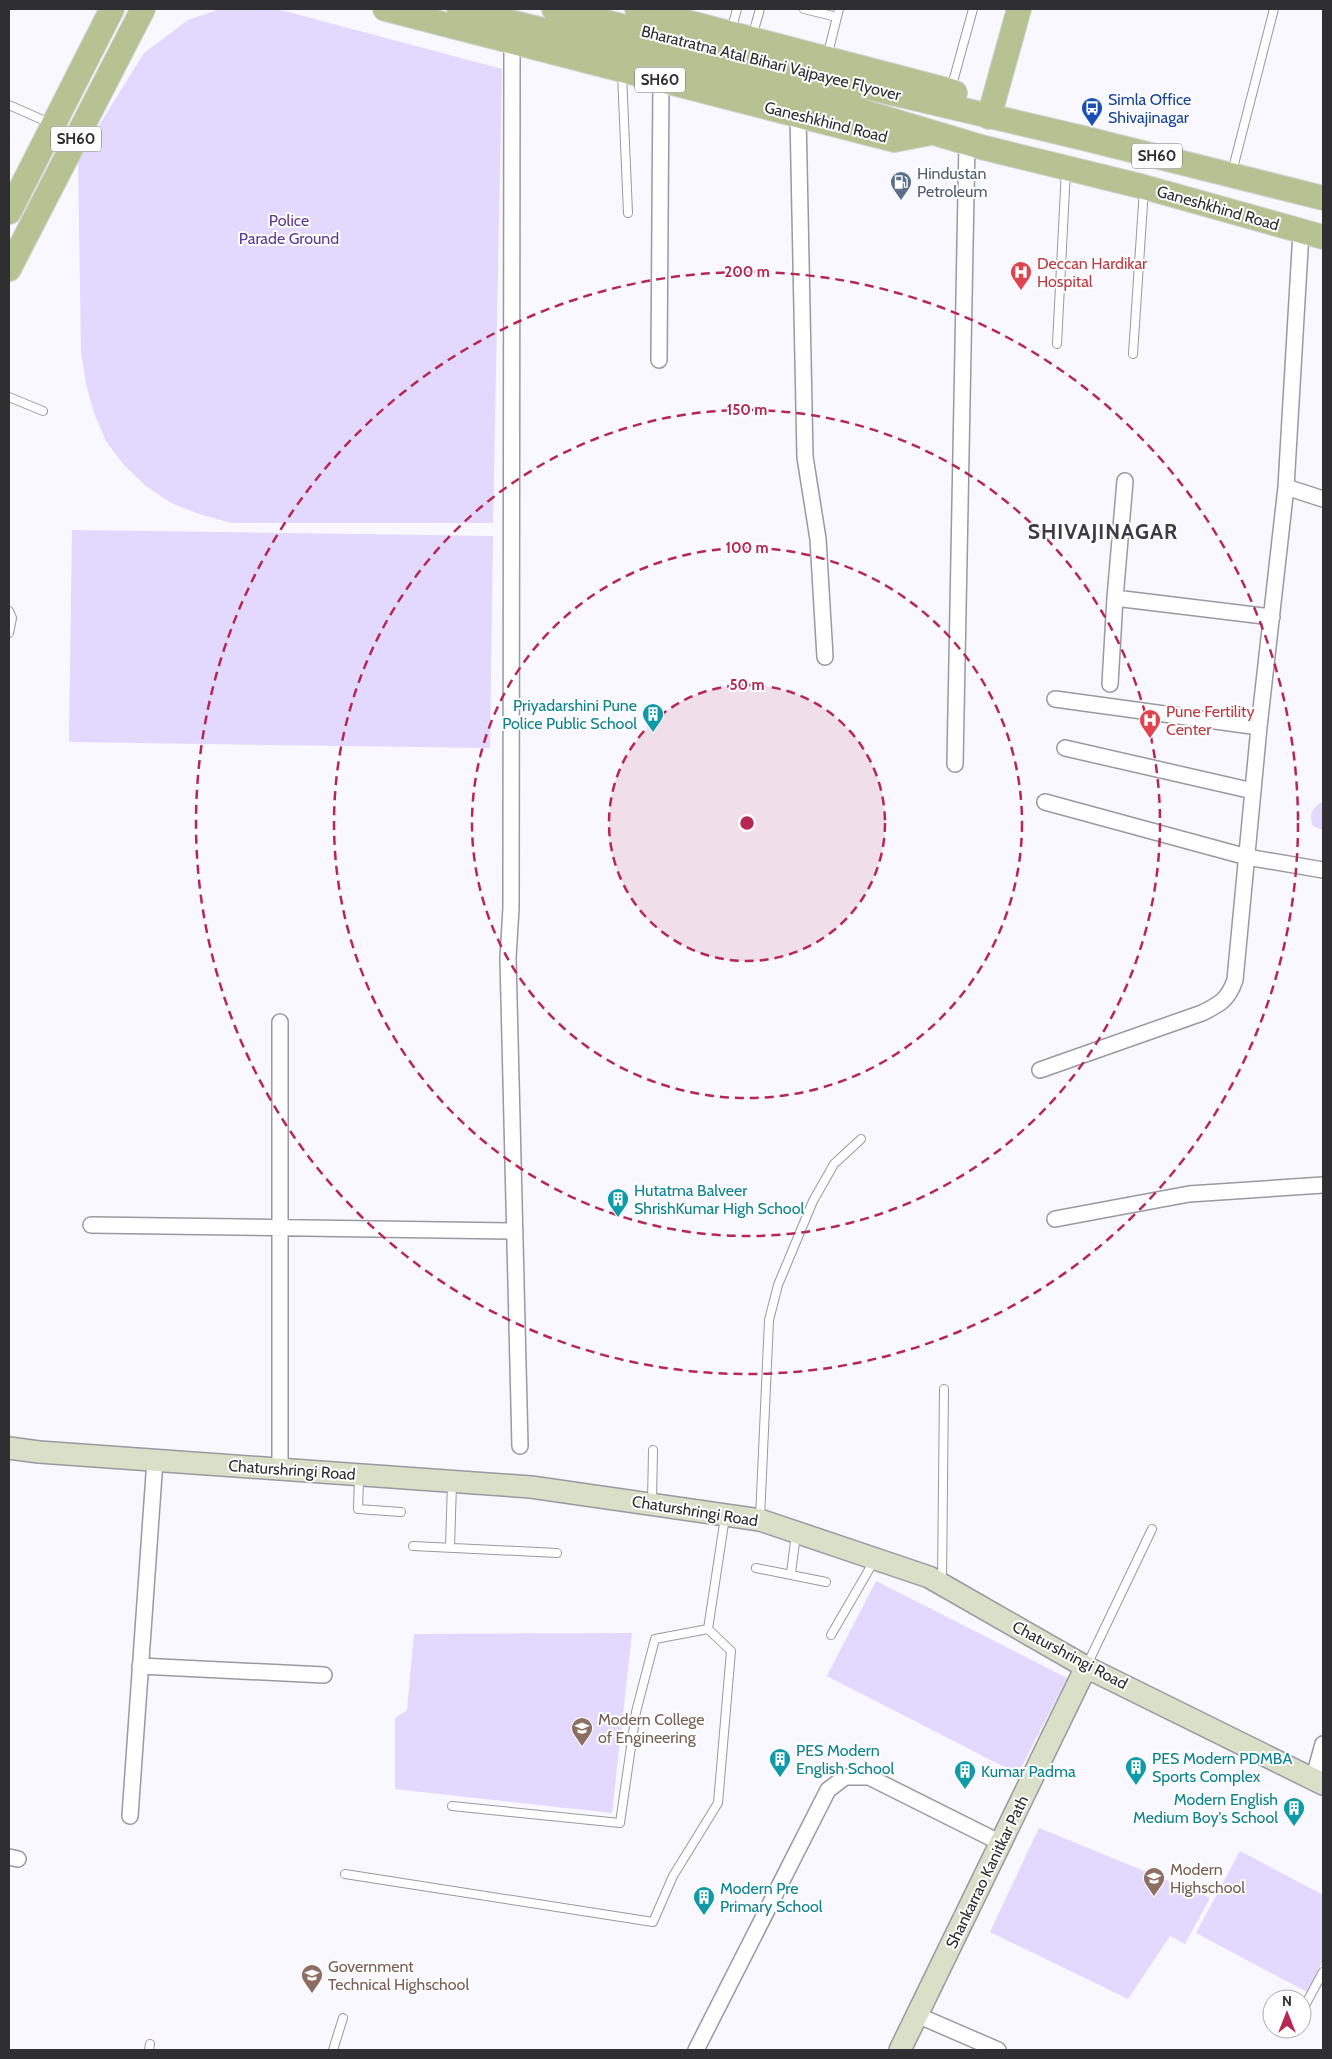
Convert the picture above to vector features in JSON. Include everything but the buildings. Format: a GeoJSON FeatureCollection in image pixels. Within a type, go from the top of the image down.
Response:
{"type":"FeatureCollection","features":[{"type":"Feature","properties":{"kind":"main road","name":"SH60"},"geometry":{"type":"LineString","coordinates":[[9,212],[112,9]]}},
{"type":"Feature","properties":{"kind":"main road","name":"SH60"},"geometry":{"type":"LineString","coordinates":[[9,269],[143,9]]}},
{"type":"Feature","properties":{"kind":"main road","name":"Ganeshkhind Road"},"geometry":{"type":"LineString","coordinates":[[385,9],[894,140],[935,132],[981,148],[1144,187],[1312,234]]}},
{"type":"Feature","properties":{"kind":"main road","name":"Bharatratna Atal Bihari Vajpayee Flyover"},"geometry":{"type":"LineString","coordinates":[[458,9],[831,102],[935,132]]}},
{"type":"Feature","properties":{"kind":"main road","name":"Bharatratna Atal Bihari Vajpayee Flyover"},"geometry":{"type":"LineString","coordinates":[[554,9],[989,117]]}},
{"type":"Feature","properties":{"kind":"main road","name":"Ganeshkhind Road"},"geometry":{"type":"LineString","coordinates":[[638,9],[950,91],[989,117],[1323,198]]}},
{"type":"Feature","properties":{"kind":"main road"},"geometry":{"type":"LineString","coordinates":[[989,117],[1019,9]]}},
{"type":"Feature","properties":{"kind":"street"},"geometry":{"type":"LineString","coordinates":[[512,41],[511,908],[508,958],[520,1446]]}},
{"type":"Feature","properties":{"kind":"street"},"geometry":{"type":"LineString","coordinates":[[659,360],[661,80]]}},
{"type":"Feature","properties":{"kind":"street"},"geometry":{"type":"LineString","coordinates":[[798,115],[805,457],[818,539],[825,657]]}},
{"type":"Feature","properties":{"kind":"street"},"geometry":{"type":"LineString","coordinates":[[955,764],[966,142]]}},
{"type":"Feature","properties":{"kind":"street"},"geometry":{"type":"LineString","coordinates":[[1040,1070],[1202,1013],[1220,1004],[1230,993],[1235,980],[1259,727],[1312,234]]}},
{"type":"Feature","properties":{"kind":"street"},"geometry":{"type":"LineString","coordinates":[[1110,684],[1114,598],[1125,481]]}},
{"type":"Feature","properties":{"kind":"street"},"geometry":{"type":"LineString","coordinates":[[1286,487],[1323,499]]}},
{"type":"Feature","properties":{"kind":"street"},"geometry":{"type":"LineString","coordinates":[[1114,598],[1272,617]]}},
{"type":"Feature","properties":{"kind":"street"},"geometry":{"type":"LineString","coordinates":[[1055,699],[1259,727]]}},
{"type":"Feature","properties":{"kind":"street"},"geometry":{"type":"LineString","coordinates":[[1064,748],[1253,791]]}},
{"type":"Feature","properties":{"kind":"street"},"geometry":{"type":"LineString","coordinates":[[1045,802],[1247,857],[1323,870]]}},
{"type":"Feature","properties":{"kind":"street"},"geometry":{"type":"LineString","coordinates":[[280,1022],[280,1469]]}},
{"type":"Feature","properties":{"kind":"street"},"geometry":{"type":"LineString","coordinates":[[1055,1219],[1189,1194],[1323,1185]]}},
{"type":"Feature","properties":{"kind":"street"},"geometry":{"type":"LineString","coordinates":[[91,1225],[515,1231]]}},
{"type":"Feature","properties":{"kind":"street","name":"Chaturshringi Road"},"geometry":{"type":"LineString","coordinates":[[9,1448],[531,1487],[760,1520],[929,1577],[1086,1667],[1318,1782]]}},
{"type":"Feature","properties":{"kind":"street"},"geometry":{"type":"LineString","coordinates":[[130,1816],[155,1460]]}},
{"type":"Feature","properties":{"kind":"street"},"geometry":{"type":"LineString","coordinates":[[140,1666],[324,1675]]}},
{"type":"Feature","properties":{"kind":"street","name":"Shankarrao Kanitkar Path"},"geometry":{"type":"LineString","coordinates":[[900,2050],[1086,1667]]}},
{"type":"Feature","properties":{"kind":"street"},"geometry":{"type":"LineString","coordinates":[[1318,1782],[1323,1744]]}},
{"type":"Feature","properties":{"kind":"street"},"geometry":{"type":"LineString","coordinates":[[696,2050],[828,1790],[845,1777],[870,1777],[1001,1843]]}},
{"type":"Feature","properties":{"kind":"street"},"geometry":{"type":"LineString","coordinates":[[917,2015],[998,2050]]}},
{"type":"Feature","properties":{"kind":"lane"},"geometry":{"type":"LineString","coordinates":[[737,9],[741,36]]}},
{"type":"Feature","properties":{"kind":"lane"},"geometry":{"type":"LineString","coordinates":[[741,36],[760,9]]}},
{"type":"Feature","properties":{"kind":"lane"},"geometry":{"type":"LineString","coordinates":[[804,9],[838,13],[826,59]]}},
{"type":"Feature","properties":{"kind":"lane"},"geometry":{"type":"LineString","coordinates":[[950,91],[973,9]]}},
{"type":"Feature","properties":{"kind":"lane"},"geometry":{"type":"LineString","coordinates":[[1231,175],[1274,9]]}},
{"type":"Feature","properties":{"kind":"lane"},"geometry":{"type":"LineString","coordinates":[[622,70],[628,213]]}},
{"type":"Feature","properties":{"kind":"lane"},"geometry":{"type":"LineString","coordinates":[[9,105],[54,124]]}},
{"type":"Feature","properties":{"kind":"lane"},"geometry":{"type":"LineString","coordinates":[[1057,344],[1066,168]]}},
{"type":"Feature","properties":{"kind":"lane"},"geometry":{"type":"LineString","coordinates":[[1133,354],[1144,187]]}},
{"type":"Feature","properties":{"kind":"lane"},"geometry":{"type":"LineString","coordinates":[[9,397],[43,411]]}},
{"type":"Feature","properties":{"kind":"lane"},"geometry":{"type":"LineString","coordinates":[[9,611],[12,618],[9,633]]}},
{"type":"Feature","properties":{"kind":"lane"},"geometry":{"type":"LineString","coordinates":[[760,1520],[768,1320],[778,1286],[813,1201],[834,1164],[861,1138]]}},
{"type":"Feature","properties":{"kind":"lane"},"geometry":{"type":"LineString","coordinates":[[942,1584],[944,1389]]}},
{"type":"Feature","properties":{"kind":"lane"},"geometry":{"type":"LineString","coordinates":[[652,1504],[653,1450]]}},
{"type":"Feature","properties":{"kind":"lane"},"geometry":{"type":"LineString","coordinates":[[359,1475],[358,1509],[401,1512]]}},
{"type":"Feature","properties":{"kind":"lane"},"geometry":{"type":"LineString","coordinates":[[450,1547],[452,1481]]}},
{"type":"Feature","properties":{"kind":"lane"},"geometry":{"type":"LineString","coordinates":[[708,1629],[725,1515]]}},
{"type":"Feature","properties":{"kind":"lane"},"geometry":{"type":"LineString","coordinates":[[1086,1667],[1152,1529]]}},
{"type":"Feature","properties":{"kind":"lane"},"geometry":{"type":"LineString","coordinates":[[791,1574],[796,1532]]}},
{"type":"Feature","properties":{"kind":"lane"},"geometry":{"type":"LineString","coordinates":[[413,1546],[557,1553]]}},
{"type":"Feature","properties":{"kind":"lane"},"geometry":{"type":"LineString","coordinates":[[831,1635],[875,1559]]}},
{"type":"Feature","properties":{"kind":"lane"},"geometry":{"type":"LineString","coordinates":[[756,1568],[826,1582]]}},
{"type":"Feature","properties":{"kind":"lane"},"geometry":{"type":"LineString","coordinates":[[452,1806],[620,1823],[636,1712],[655,1639],[708,1629]]}},
{"type":"Feature","properties":{"kind":"lane"},"geometry":{"type":"LineString","coordinates":[[345,1874],[653,1922],[674,1876],[718,1803],[731,1651],[708,1629]]}},
{"type":"Feature","properties":{"kind":"lane"},"geometry":{"type":"LineString","coordinates":[[1312,1992],[1323,1972]]}},
{"type":"Feature","properties":{"kind":"lane"},"geometry":{"type":"LineString","coordinates":[[333,2050],[343,2018]]}},
{"type":"Feature","properties":{"kind":"green space","name":"Police Parade Ground"},"geometry":{"type":"Polygon","coordinates":[[[220,9],[277,9],[502,69],[493,523],[231,523],[199,514],[171,503],[146,486],[124,465],[106,441],[94,413],[86,384],[81,352],[78,159],[144,53],[188,20],[220,9]]]}},
{"type":"Feature","properties":{"kind":"green space"},"geometry":{"type":"Polygon","coordinates":[[[72,530],[493,536],[490,748],[69,742],[72,530]]]}},
{"type":"Feature","properties":{"kind":"green space"},"geometry":{"type":"Polygon","coordinates":[[[1320,803],[1323,803],[1323,830],[1313,826],[1311,819],[1313,810],[1320,803]]]}},
{"type":"Feature","properties":{"kind":"green space"},"geometry":{"type":"Polygon","coordinates":[[[876,1581],[1067,1678],[1018,1774],[827,1676],[876,1581]]]}},
{"type":"Feature","properties":{"kind":"green space"},"geometry":{"type":"Polygon","coordinates":[[[632,1633],[612,1813],[395,1789],[395,1718],[407,1710],[414,1634],[632,1633]]]}},
{"type":"Feature","properties":{"kind":"green space"},"geometry":{"type":"Polygon","coordinates":[[[1039,1828],[1210,1898],[1185,1944],[1170,1936],[1128,1999],[990,1932],[1039,1828]]]}},
{"type":"Feature","properties":{"kind":"green space"},"geometry":{"type":"Polygon","coordinates":[[[1240,1851],[1323,1895],[1323,1961],[1309,1989],[1301,1989],[1196,1933],[1240,1851]]]}},
{"type":"Feature","properties":{"kind":"place","name":"Simla Office Shivajinagar"},"geometry":{"type":"Point","coordinates":[1092,127]}},
{"type":"Feature","properties":{"kind":"place","name":"Hindustan Petroleum"},"geometry":{"type":"Point","coordinates":[901,201]}},
{"type":"Feature","properties":{"kind":"place","name":"Deccan Hardikar Hospital"},"geometry":{"type":"Point","coordinates":[1021,291]}},
{"type":"Feature","properties":{"kind":"place","name":"Priyadarshini Pune Police Public School"},"geometry":{"type":"Point","coordinates":[653,733]}},
{"type":"Feature","properties":{"kind":"place","name":"Pune Fertility Center"},"geometry":{"type":"Point","coordinates":[1150,739]}},
{"type":"Feature","properties":{"kind":"place","name":"Hutatma Balveer ShrishKumar High School"},"geometry":{"type":"Point","coordinates":[618,1218]}},
{"type":"Feature","properties":{"kind":"place","name":"Modern College of Engineering"},"geometry":{"type":"Point","coordinates":[582,1747]}},
{"type":"Feature","properties":{"kind":"place","name":"PES Modern English School"},"geometry":{"type":"Point","coordinates":[780,1778]}},
{"type":"Feature","properties":{"kind":"place","name":"PES Modern PDMBA Sports Complex"},"geometry":{"type":"Point","coordinates":[1136,1786]}},
{"type":"Feature","properties":{"kind":"place","name":"Kumar Padma"},"geometry":{"type":"Point","coordinates":[965,1790]}},
{"type":"Feature","properties":{"kind":"place","name":"Modern English Medium Boy's School"},"geometry":{"type":"Point","coordinates":[1294,1827]}},
{"type":"Feature","properties":{"kind":"place","name":"Modern Highschool"},"geometry":{"type":"Point","coordinates":[1154,1897]}},
{"type":"Feature","properties":{"kind":"place","name":"Modern Pre Primary School"},"geometry":{"type":"Point","coordinates":[704,1916]}},
{"type":"Feature","properties":{"kind":"place","name":"Government Technical Highschool"},"geometry":{"type":"Point","coordinates":[312,1994]}},
{"type":"Feature","properties":{"kind":"district","name":"SHIVAJINAGAR"},"geometry":{"type":"Point","coordinates":[1103,531]}}]}
